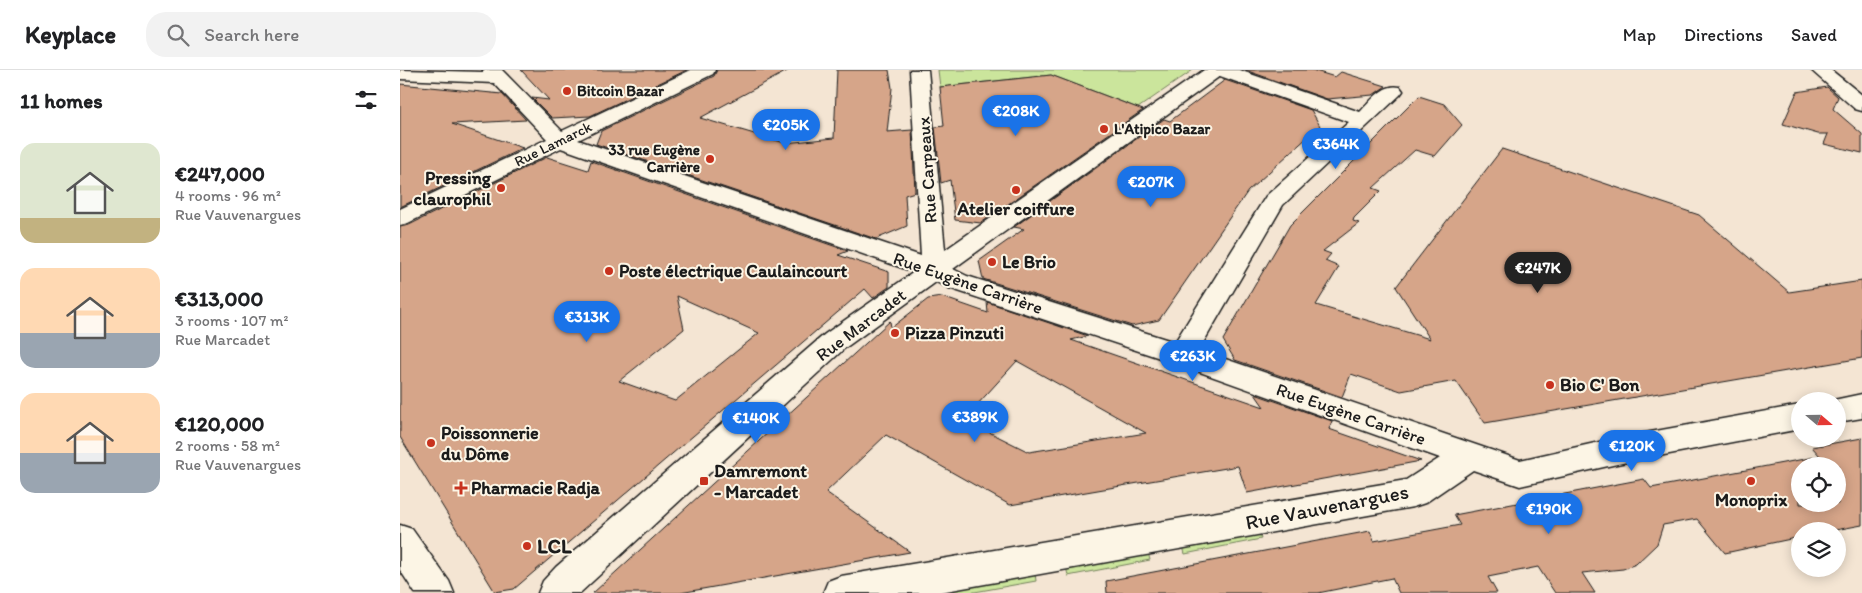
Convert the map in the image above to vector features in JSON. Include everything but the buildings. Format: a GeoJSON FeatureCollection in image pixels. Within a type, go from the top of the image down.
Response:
{"type":"FeatureCollection","features":[{"type":"Feature","properties":{"kind":"street","name":"Rue Lamarck"},"geometry":{"type":"LineString","coordinates":[[400,218],[706,70]]}},
{"type":"Feature","properties":{"kind":"street","name":"Rue Marcadet"},"geometry":{"type":"LineString","coordinates":[[556,593],[569,579],[835,341],[1216,70]]}},
{"type":"Feature","properties":{"kind":"street"},"geometry":{"type":"LineString","coordinates":[[1221,70],[1362,120]]}},
{"type":"Feature","properties":{"kind":"street"},"geometry":{"type":"LineString","coordinates":[[1820,70],[1862,105]]}},
{"type":"Feature","properties":{"kind":"street"},"geometry":{"type":"LineString","coordinates":[[400,73],[495,74]]}},
{"type":"Feature","properties":{"kind":"street","name":"Rue Carpeaux"},"geometry":{"type":"LineString","coordinates":[[920,73],[934,270]]}},
{"type":"Feature","properties":{"kind":"street","name":"Rue Eugène Carrière"},"geometry":{"type":"LineString","coordinates":[[495,74],[560,142],[934,270],[958,282],[1182,355],[1469,456]]}},
{"type":"Feature","properties":{"kind":"street"},"geometry":{"type":"LineString","coordinates":[[1182,355],[1274,201],[1393,91]]}},
{"type":"Feature","properties":{"kind":"street"},"geometry":{"type":"LineString","coordinates":[[1846,409],[1862,406]]}},
{"type":"Feature","properties":{"kind":"street"},"geometry":{"type":"LineString","coordinates":[[1469,456],[1520,473],[1617,451],[1791,419]]}},
{"type":"Feature","properties":{"kind":"street","name":"Rue Vauvenargues"},"geometry":{"type":"LineString","coordinates":[[841,593],[1413,493],[1469,456]]}},
{"type":"Feature","properties":{"kind":"street"},"geometry":{"type":"LineString","coordinates":[[400,540],[436,593]]}},
{"type":"Feature","properties":{"kind":"green space"},"geometry":{"type":"Polygon","coordinates":[[[938,70],[1193,70],[1138,108],[1051,75],[940,87],[938,70]]]}},
{"type":"Feature","properties":{"kind":"green space"},"geometry":{"type":"Polygon","coordinates":[[[1256,526],[1261,539],[1185,554],[1181,539],[1256,526]]]}},
{"type":"Feature","properties":{"kind":"green space"},"geometry":{"type":"Polygon","coordinates":[[[1146,545],[1150,560],[1068,576],[1065,561],[1146,545]]]}},
{"type":"Feature","properties":{"kind":"green space"},"geometry":{"type":"Polygon","coordinates":[[[1034,566],[1036,581],[969,593],[954,593],[953,581],[1034,566]]]}},
{"type":"Feature","properties":{"kind":"place","name":"Bitcoin Bazar"},"geometry":{"type":"Point","coordinates":[567,91]}},
{"type":"Feature","properties":{"kind":"place","name":"L'Atipico Bazar"},"geometry":{"type":"Point","coordinates":[1104,129]}},
{"type":"Feature","properties":{"kind":"place","name":"33 rue Eugène Carrière"},"geometry":{"type":"Point","coordinates":[710,159]}},
{"type":"Feature","properties":{"kind":"place","name":"Pressing claurophil"},"geometry":{"type":"Point","coordinates":[501,188]}},
{"type":"Feature","properties":{"kind":"place","name":"Atelier coiffure"},"geometry":{"type":"Point","coordinates":[1016,190]}},
{"type":"Feature","properties":{"kind":"place","name":"Le Brio"},"geometry":{"type":"Point","coordinates":[992,262]}},
{"type":"Feature","properties":{"kind":"place","name":"Poste électrique Caulaincourt"},"geometry":{"type":"Point","coordinates":[609,271]}},
{"type":"Feature","properties":{"kind":"place","name":"Pizza Pinzuti"},"geometry":{"type":"Point","coordinates":[895,333]}},
{"type":"Feature","properties":{"kind":"place","name":"Bio C' Bon"},"geometry":{"type":"Point","coordinates":[1550,385]}},
{"type":"Feature","properties":{"kind":"place","name":"Poissonnerie du Dôme"},"geometry":{"type":"Point","coordinates":[431,443]}},
{"type":"Feature","properties":{"kind":"place","name":"Damremont - Marcadet"},"geometry":{"type":"Point","coordinates":[704,481]}},
{"type":"Feature","properties":{"kind":"place","name":"Monoprix"},"geometry":{"type":"Point","coordinates":[1751,481]}},
{"type":"Feature","properties":{"kind":"place","name":"Pharmacie Radja"},"geometry":{"type":"Point","coordinates":[461,488]}},
{"type":"Feature","properties":{"kind":"place","name":"LCL"},"geometry":{"type":"Point","coordinates":[527,546]}}]}
